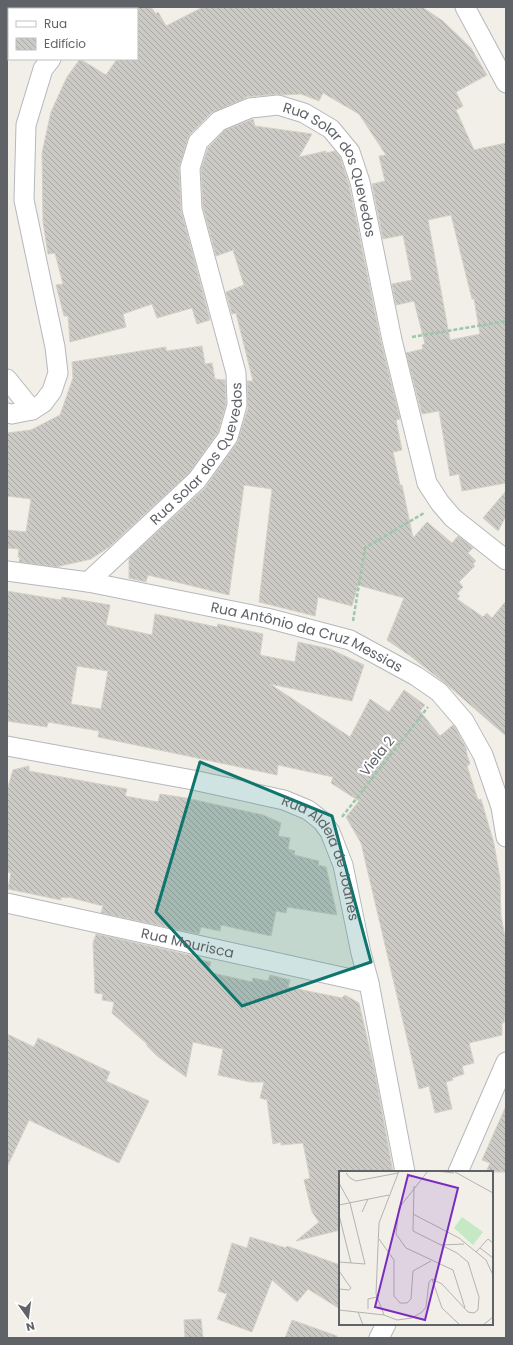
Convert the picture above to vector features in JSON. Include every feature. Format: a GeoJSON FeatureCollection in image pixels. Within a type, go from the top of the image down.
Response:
{"type":"FeatureCollection","features":[{"type":"Feature","properties":{"kind":"street"},"geometry":{"type":"LineString","coordinates":[[465,7],[506,83]]}},
{"type":"Feature","properties":{"kind":"street"},"geometry":{"type":"LineString","coordinates":[[7,413],[12,414],[32,410],[44,404],[52,391],[58,373],[55,347],[24,200],[26,125],[43,69],[50,60]]}},
{"type":"Feature","properties":{"kind":"street","name":"Rua Solar dos Quevedos"},"geometry":{"type":"LineString","coordinates":[[88,582],[197,480],[228,437],[237,405],[236,372],[192,209],[190,168],[198,142],[218,121],[250,108],[278,105],[304,113],[331,129],[350,152],[360,182],[392,340],[428,483],[440,504],[453,518],[506,560]]}},
{"type":"Feature","properties":{"kind":"street"},"geometry":{"type":"LineString","coordinates":[[7,379],[32,410]]}},
{"type":"Feature","properties":{"kind":"street","name":"Rua Antônio da Cruz Messias"},"geometry":{"type":"LineString","coordinates":[[7,571],[88,582],[267,618],[350,640],[416,676],[439,692],[464,721],[483,755],[501,807],[506,837]]}},
{"type":"Feature","properties":{"kind":"street","name":"Rua Aldeia de Joanes"},"geometry":{"type":"LineString","coordinates":[[7,746],[193,780],[284,800],[308,810],[322,821],[330,832],[343,865],[361,953],[369,982],[405,1171]]}},
{"type":"Feature","properties":{"kind":"street"},"geometry":{"type":"LineString","coordinates":[[7,757],[28,750]]}},
{"type":"Feature","properties":{"kind":"street","name":"Rua Mourisca"},"geometry":{"type":"LineString","coordinates":[[7,903],[369,982]]}},
{"type":"Feature","properties":{"kind":"street"},"geometry":{"type":"LineString","coordinates":[[458,1171],[506,1062]]}},
{"type":"Feature","properties":{"kind":"street"},"geometry":{"type":"LineString","coordinates":[[379,1338],[386,1325]]}},
{"type":"Feature","properties":{"kind":"path"},"geometry":{"type":"LineString","coordinates":[[392,340],[506,321]]}},
{"type":"Feature","properties":{"kind":"path"},"geometry":{"type":"LineString","coordinates":[[350,640],[365,548],[440,504]]}},
{"type":"Feature","properties":{"kind":"path","name":"Viela 2"},"geometry":{"type":"LineString","coordinates":[[330,832],[439,692]]}},
{"type":"Feature","properties":{"kind":"highlighted area"},"geometry":{"type":"Polygon","coordinates":[[[200,762],[332,816],[371,962],[242,1006],[156,912],[200,762]]]}},
{"type":"Feature","properties":{"kind":"building"},"geometry":{"type":"Polygon","coordinates":[[[137,7],[151,7],[156,14],[158,12],[166,26],[203,7],[422,7],[443,21],[471,48],[487,75],[456,92],[463,106],[456,110],[474,150],[506,143],[506,483],[462,491],[459,474],[450,476],[439,411],[422,414],[406,353],[423,349],[422,345],[425,344],[414,301],[396,305],[392,284],[412,280],[403,235],[383,239],[372,184],[385,181],[379,156],[386,155],[359,114],[323,93],[319,101],[301,94],[277,94],[246,97],[211,113],[190,134],[188,138],[179,168],[181,210],[210,320],[197,324],[192,308],[157,318],[152,304],[123,314],[126,327],[70,342],[68,316],[64,316],[56,285],[63,284],[55,253],[48,254],[43,222],[42,153],[51,112],[67,77],[79,60],[106,75],[116,60],[138,60],[137,7]],[[451,215],[428,220],[450,340],[480,334],[474,299],[472,299],[451,215]]]}},
{"type":"Feature","properties":{"kind":"building"},"geometry":{"type":"Polygon","coordinates":[[[253,119],[255,126],[312,134],[299,157],[326,151],[326,153],[335,151],[340,157],[349,185],[381,342],[400,419],[396,420],[402,450],[393,452],[400,485],[402,485],[413,538],[427,522],[452,543],[458,536],[473,548],[468,553],[476,561],[473,564],[475,566],[459,582],[463,587],[457,594],[460,596],[457,599],[483,617],[487,613],[492,618],[506,601],[506,736],[445,683],[387,640],[404,598],[358,585],[352,606],[318,597],[315,616],[259,602],[272,489],[244,485],[229,595],[148,575],[146,582],[129,578],[129,558],[205,488],[237,443],[248,408],[247,381],[253,381],[236,313],[232,314],[226,292],[244,285],[233,250],[216,256],[203,207],[201,169],[208,148],[225,130],[253,119]]]}},
{"type":"Feature","properties":{"kind":"building"},"geometry":{"type":"Polygon","coordinates":[[[202,346],[205,364],[212,363],[215,379],[225,380],[226,404],[218,432],[189,473],[109,547],[91,559],[56,567],[19,562],[19,549],[7,548],[7,530],[26,532],[31,499],[7,496],[7,433],[31,430],[60,415],[73,378],[72,362],[166,347],[166,351],[202,346]]]}},
{"type":"Feature","properties":{"kind":"building"},"geometry":{"type":"Polygon","coordinates":[[[506,491],[506,516],[498,531],[483,518],[506,491]]]}},
{"type":"Feature","properties":{"kind":"building"},"geometry":{"type":"Polygon","coordinates":[[[7,591],[61,600],[62,597],[110,605],[106,625],[152,635],[155,614],[217,627],[218,624],[263,634],[260,655],[295,662],[298,642],[330,649],[364,665],[352,701],[270,684],[350,737],[370,699],[389,712],[404,690],[425,705],[420,711],[440,736],[453,725],[467,750],[470,764],[467,766],[478,800],[481,799],[494,844],[500,878],[501,916],[506,942],[506,1011],[504,1023],[502,1022],[502,1035],[469,1043],[474,1063],[462,1066],[464,1074],[452,1078],[453,1080],[446,1082],[452,1109],[435,1113],[429,1086],[419,1089],[361,843],[346,817],[359,801],[331,783],[333,777],[278,765],[277,775],[98,737],[99,731],[48,722],[47,727],[7,721],[7,591]],[[77,666],[71,704],[101,709],[108,671],[77,666]]]}},
{"type":"Feature","properties":{"kind":"building"},"geometry":{"type":"Polygon","coordinates":[[[29,766],[29,771],[127,789],[125,796],[158,802],[160,794],[186,798],[263,815],[281,823],[278,836],[290,838],[288,849],[295,851],[294,855],[319,861],[318,865],[326,867],[337,915],[287,907],[286,913],[276,911],[271,936],[221,925],[220,931],[201,927],[199,934],[101,913],[103,906],[68,897],[61,897],[61,900],[8,889],[11,873],[7,872],[7,791],[13,770],[29,766]]]}},
{"type":"Feature","properties":{"kind":"building"},"geometry":{"type":"Polygon","coordinates":[[[96,934],[194,956],[194,959],[211,962],[208,972],[252,982],[253,978],[268,981],[270,975],[290,980],[288,987],[342,998],[345,995],[359,1003],[374,1068],[393,1171],[339,1171],[339,1230],[296,1241],[319,1222],[312,1212],[304,1180],[310,1178],[303,1143],[281,1145],[281,1142],[273,1144],[267,1100],[260,1098],[264,1082],[250,1082],[218,1075],[223,1049],[193,1042],[186,1077],[157,1056],[147,1046],[147,1044],[112,1013],[114,1002],[102,1000],[103,994],[95,993],[93,943],[96,934]]]}},
{"type":"Feature","properties":{"kind":"building"},"geometry":{"type":"Polygon","coordinates":[[[7,1034],[34,1047],[38,1038],[110,1072],[106,1081],[149,1101],[119,1163],[29,1120],[7,1167],[7,1034]]]}},
{"type":"Feature","properties":{"kind":"building"},"geometry":{"type":"Polygon","coordinates":[[[506,1106],[506,1172],[486,1171],[490,1163],[482,1160],[506,1106]]]}},
{"type":"Feature","properties":{"kind":"building"},"geometry":{"type":"Polygon","coordinates":[[[250,1237],[286,1248],[287,1246],[339,1265],[339,1308],[308,1289],[297,1302],[272,1280],[252,1332],[217,1319],[227,1294],[218,1291],[232,1243],[247,1248],[250,1237]]]}},
{"type":"Feature","properties":{"kind":"building"},"geometry":{"type":"Polygon","coordinates":[[[201,1319],[203,1338],[185,1338],[184,1320],[201,1319]]]}},
{"type":"Feature","properties":{"kind":"building"},"geometry":{"type":"Polygon","coordinates":[[[292,1320],[337,1336],[337,1338],[285,1338],[292,1320]]]}}]}
